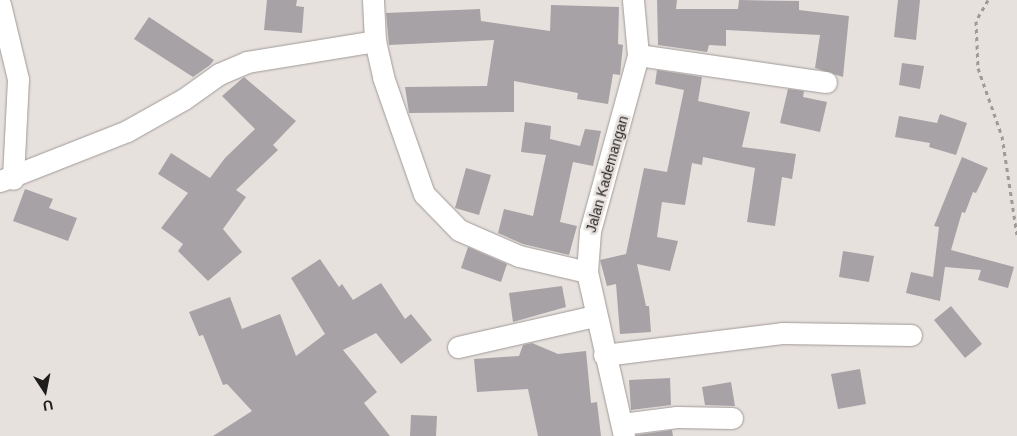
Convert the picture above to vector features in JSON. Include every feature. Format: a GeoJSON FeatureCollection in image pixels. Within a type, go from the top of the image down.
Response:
{"type":"FeatureCollection","features":[{"type":"Feature","properties":{"kind":"street"},"geometry":{"type":"LineString","coordinates":[[373,0],[376,41],[384,77],[424,194],[459,230],[518,256],[587,272]]}},
{"type":"Feature","properties":{"kind":"street","name":"Jalan Kademangan"},"geometry":{"type":"LineString","coordinates":[[623,430],[595,316],[587,272],[590,231],[638,55],[633,0]]}},
{"type":"Feature","properties":{"kind":"street"},"geometry":{"type":"LineString","coordinates":[[0,4],[18,79],[6,180],[127,131],[184,99],[219,74],[247,62],[376,41]]}},
{"type":"Feature","properties":{"kind":"street"},"geometry":{"type":"LineString","coordinates":[[638,55],[826,82]]}},
{"type":"Feature","properties":{"kind":"street"},"geometry":{"type":"LineString","coordinates":[[458,347],[595,316]]}},
{"type":"Feature","properties":{"kind":"street"},"geometry":{"type":"LineString","coordinates":[[604,355],[782,333],[912,335]]}},
{"type":"Feature","properties":{"kind":"street"},"geometry":{"type":"LineString","coordinates":[[623,430],[677,417],[732,418]]}},
{"type":"Feature","properties":{"kind":"path"},"geometry":{"type":"LineString","coordinates":[[988,0],[976,21],[978,68],[1002,136],[1017,235]]}},
{"type":"Feature","properties":{"kind":"building"},"geometry":{"type":"Polygon","coordinates":[[[267,0],[297,0],[296,6],[304,7],[302,33],[264,30],[267,0]]]}},
{"type":"Feature","properties":{"kind":"building"},"geometry":{"type":"Polygon","coordinates":[[[657,0],[677,0],[676,9],[738,9],[739,0],[799,1],[799,10],[849,16],[843,77],[815,68],[820,35],[726,30],[726,46],[709,45],[707,52],[658,45],[657,0]]]}},
{"type":"Feature","properties":{"kind":"building"},"geometry":{"type":"Polygon","coordinates":[[[898,0],[920,0],[916,40],[894,37],[898,0]]]}},
{"type":"Feature","properties":{"kind":"building"},"geometry":{"type":"Polygon","coordinates":[[[551,5],[619,7],[618,44],[623,45],[620,75],[613,74],[608,104],[577,99],[578,93],[514,81],[514,112],[409,113],[405,87],[487,86],[494,40],[389,45],[386,13],[480,9],[481,21],[550,31],[551,5]]]}},
{"type":"Feature","properties":{"kind":"building"},"geometry":{"type":"Polygon","coordinates":[[[149,17],[214,60],[193,77],[134,39],[149,17]]]}},
{"type":"Feature","properties":{"kind":"building"},"geometry":{"type":"Polygon","coordinates":[[[902,63],[924,66],[920,89],[899,85],[902,63]]]}},
{"type":"Feature","properties":{"kind":"building"},"geometry":{"type":"Polygon","coordinates":[[[657,70],[702,77],[698,101],[750,112],[742,147],[796,154],[792,179],[782,177],[775,226],[747,222],[755,168],[703,157],[702,165],[692,163],[685,205],[662,202],[657,237],[678,241],[670,271],[637,264],[646,306],[649,306],[651,332],[620,334],[616,284],[607,286],[600,260],[626,254],[644,168],[667,172],[684,90],[655,84],[657,70]]]}},
{"type":"Feature","properties":{"kind":"building"},"geometry":{"type":"Polygon","coordinates":[[[244,77],[296,121],[273,145],[278,150],[236,190],[246,197],[223,229],[242,252],[208,281],[178,251],[183,244],[161,228],[188,193],[158,174],[171,153],[210,178],[225,158],[255,129],[222,96],[244,77]]]}},
{"type":"Feature","properties":{"kind":"building"},"geometry":{"type":"Polygon","coordinates":[[[788,89],[804,91],[803,97],[827,102],[820,132],[780,123],[788,89]]]}},
{"type":"Feature","properties":{"kind":"building"},"geometry":{"type":"Polygon","coordinates":[[[940,114],[967,123],[956,155],[929,147],[930,143],[895,137],[899,116],[937,123],[940,114]]]}},
{"type":"Feature","properties":{"kind":"building"},"geometry":{"type":"Polygon","coordinates":[[[525,122],[551,126],[550,139],[580,146],[585,129],[601,131],[593,166],[573,162],[560,222],[577,226],[569,255],[523,244],[498,233],[504,209],[533,216],[546,155],[521,152],[525,122]]]}},
{"type":"Feature","properties":{"kind":"building"},"geometry":{"type":"Polygon","coordinates":[[[962,157],[988,168],[976,193],[973,192],[965,213],[962,212],[951,250],[1014,267],[1008,288],[978,280],[981,270],[945,267],[940,301],[906,293],[911,272],[933,277],[939,227],[934,226],[962,157]]]}},
{"type":"Feature","properties":{"kind":"building"},"geometry":{"type":"Polygon","coordinates":[[[466,168],[491,175],[479,215],[455,208],[466,168]]]}},
{"type":"Feature","properties":{"kind":"building"},"geometry":{"type":"Polygon","coordinates":[[[25,189],[53,199],[49,208],[77,218],[68,241],[13,221],[25,189]]]}},
{"type":"Feature","properties":{"kind":"building"},"geometry":{"type":"Polygon","coordinates":[[[468,247],[507,264],[501,282],[461,268],[468,247]]]}},
{"type":"Feature","properties":{"kind":"building"},"geometry":{"type":"Polygon","coordinates":[[[843,251],[874,256],[869,282],[839,277],[843,251]]]}},
{"type":"Feature","properties":{"kind":"building"},"geometry":{"type":"Polygon","coordinates":[[[320,259],[339,287],[342,284],[353,300],[381,283],[405,319],[411,314],[432,340],[401,364],[376,333],[343,350],[377,392],[364,403],[390,436],[213,436],[252,411],[227,384],[223,385],[203,335],[199,336],[189,312],[230,297],[242,329],[280,314],[296,356],[325,334],[291,278],[320,259]]]}},
{"type":"Feature","properties":{"kind":"building"},"geometry":{"type":"Polygon","coordinates":[[[562,286],[566,307],[513,322],[509,293],[562,286]]]}},
{"type":"Feature","properties":{"kind":"building"},"geometry":{"type":"Polygon","coordinates":[[[951,306],[982,344],[965,358],[934,320],[951,306]]]}},
{"type":"Feature","properties":{"kind":"building"},"geometry":{"type":"Polygon","coordinates":[[[532,343],[558,354],[586,351],[591,403],[597,402],[601,436],[538,436],[528,389],[477,392],[474,359],[519,356],[523,345],[532,343]]]}},
{"type":"Feature","properties":{"kind":"building"},"geometry":{"type":"Polygon","coordinates":[[[860,369],[866,404],[838,409],[831,374],[860,369]]]}},
{"type":"Feature","properties":{"kind":"building"},"geometry":{"type":"Polygon","coordinates":[[[670,378],[671,405],[631,410],[629,380],[670,378]]]}},
{"type":"Feature","properties":{"kind":"building"},"geometry":{"type":"Polygon","coordinates":[[[731,382],[735,406],[705,405],[702,387],[731,382]]]}},
{"type":"Feature","properties":{"kind":"building"},"geometry":{"type":"Polygon","coordinates":[[[411,415],[437,416],[436,436],[410,436],[411,415]]]}},
{"type":"Feature","properties":{"kind":"building"},"geometry":{"type":"Polygon","coordinates":[[[672,430],[673,436],[636,436],[636,435],[672,430]]]}}]}
